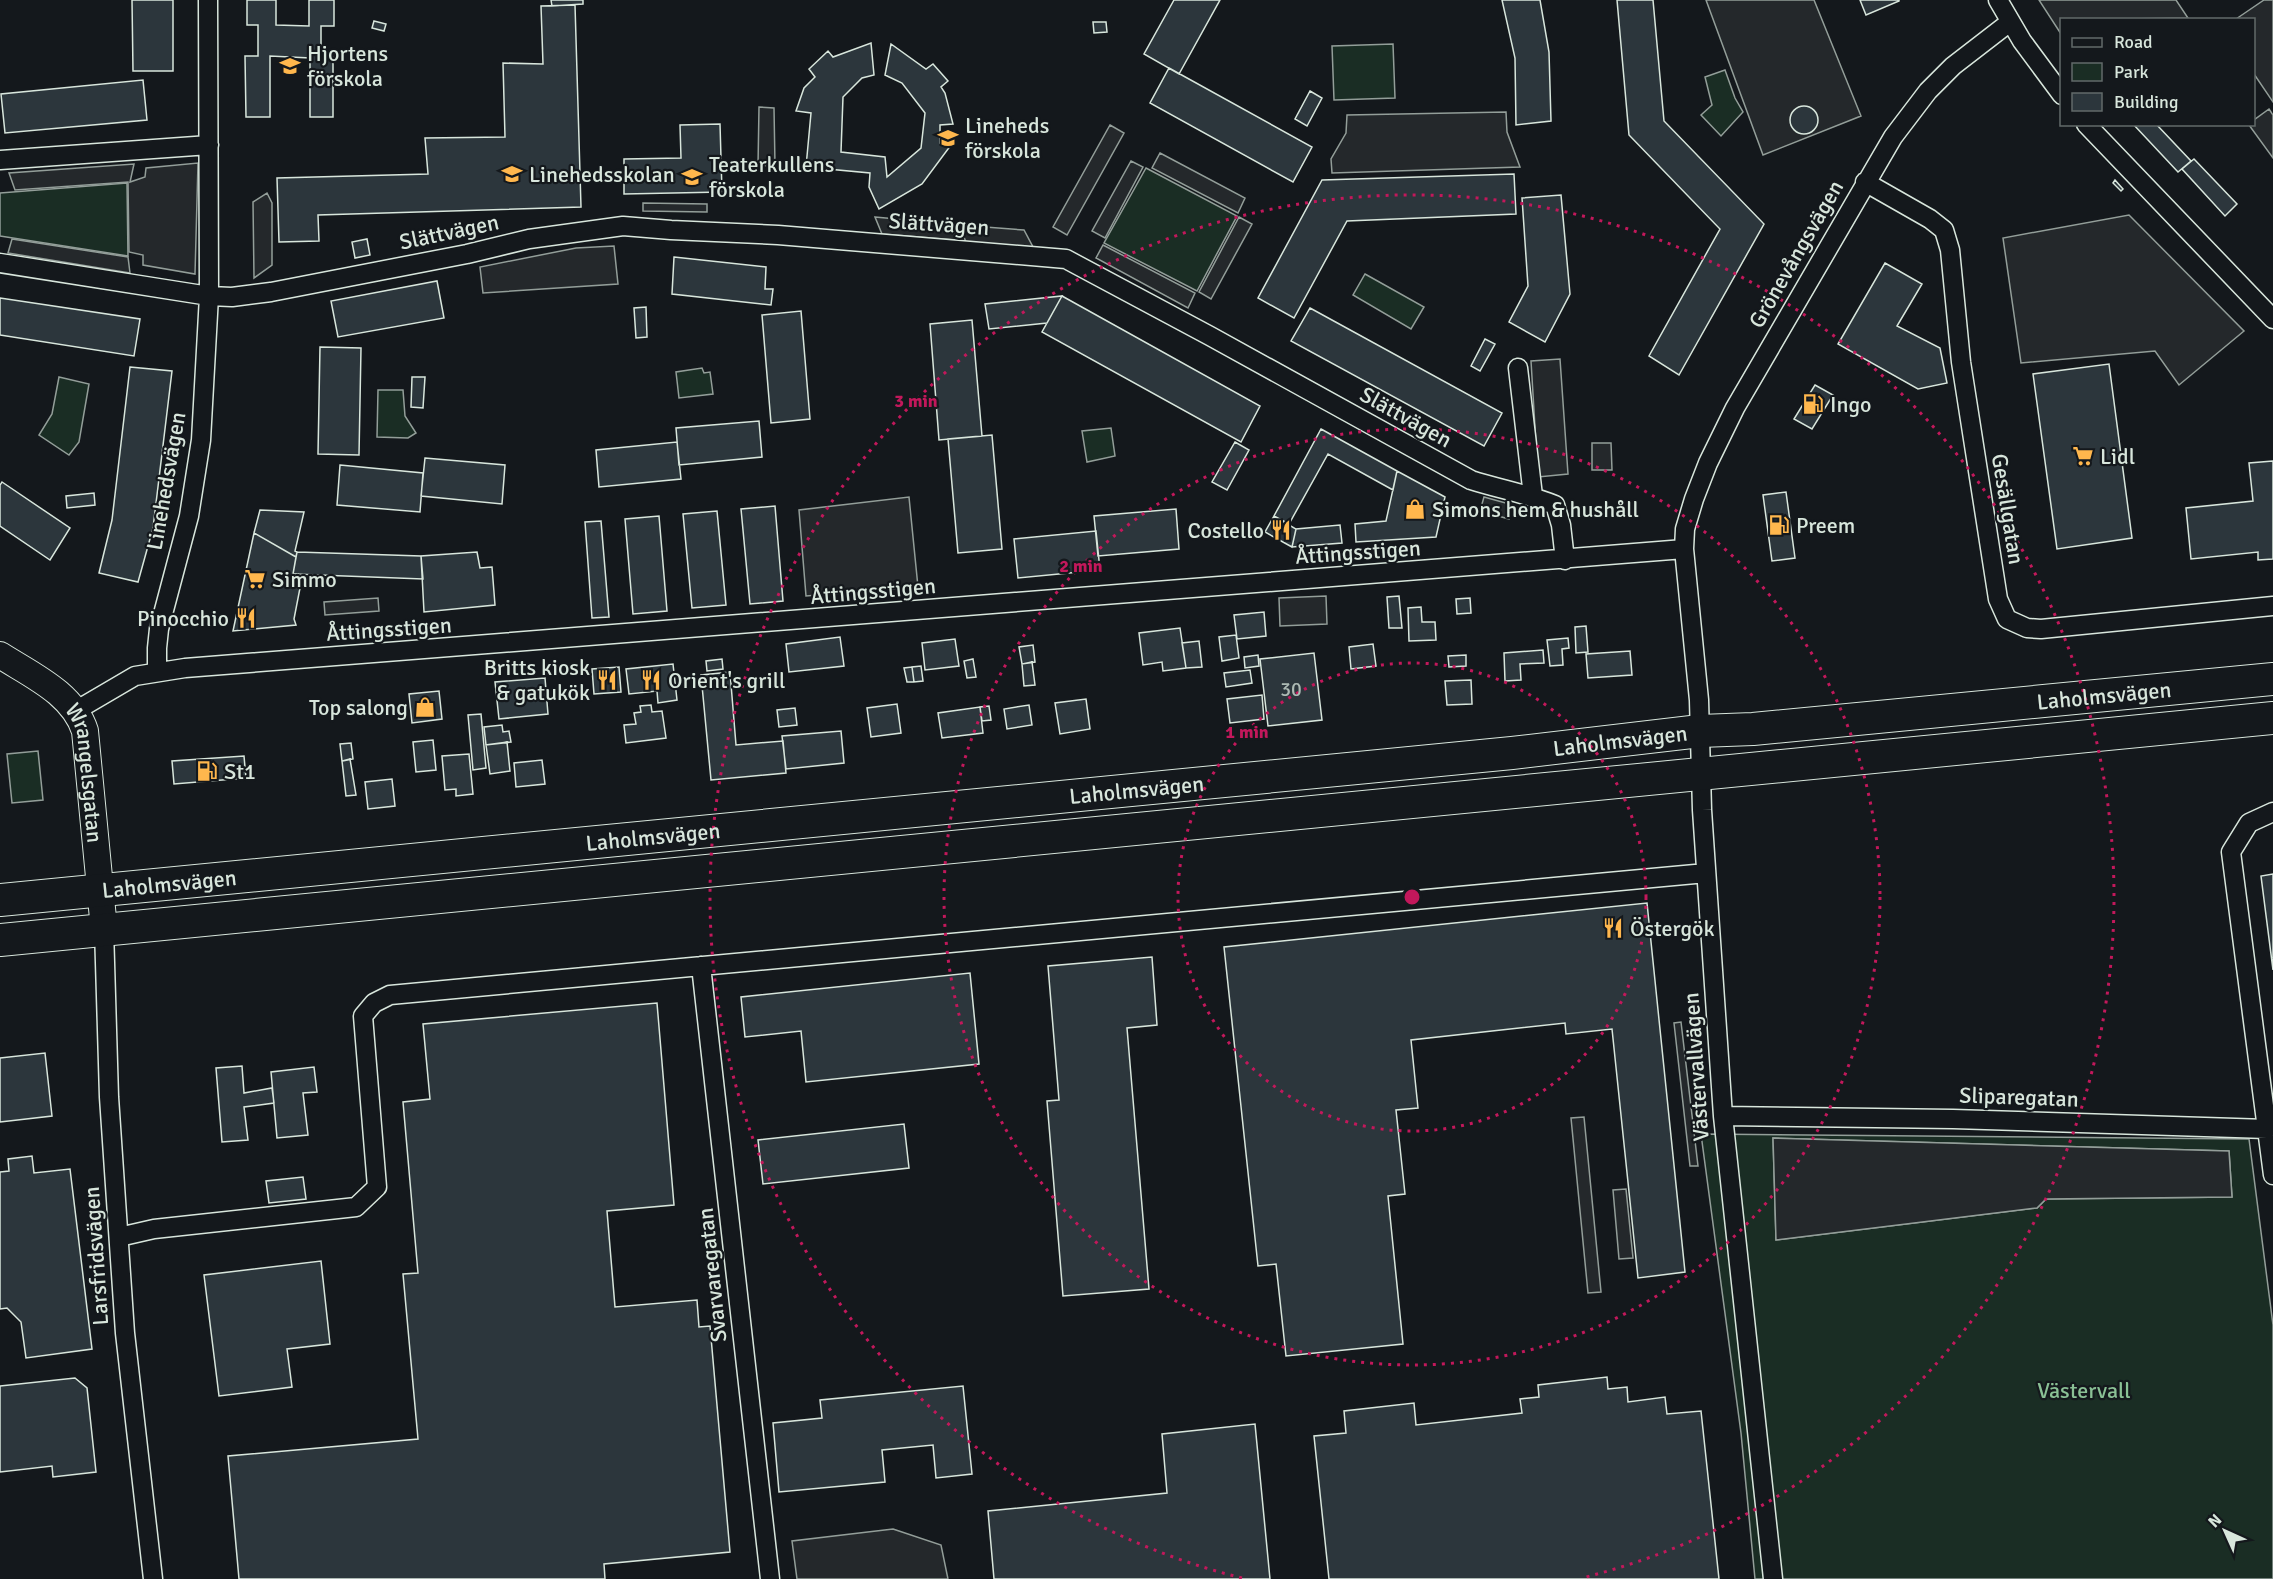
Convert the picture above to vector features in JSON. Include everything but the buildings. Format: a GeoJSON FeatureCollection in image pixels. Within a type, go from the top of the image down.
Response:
{"type":"FeatureCollection","features":[{"type":"Feature","properties":{"kind":"highway","name":"Laholmsvägen"},"geometry":{"type":"LineString","coordinates":[[0,900],[1512,753],[1700,732],[1753,729],[2273,679]]}},
{"type":"Feature","properties":{"kind":"highway","name":"Laholmsvägen"},"geometry":{"type":"LineString","coordinates":[[0,940],[2273,718]]}},
{"type":"Feature","properties":{"kind":"main road","name":"Wrangelsgatan"},"geometry":{"type":"LineString","coordinates":[[0,655],[69,702],[85,731],[104,929]]}},
{"type":"Feature","properties":{"kind":"street","name":"Linehedsvägen"},"geometry":{"type":"LineString","coordinates":[[157,671],[159,629],[189,516],[201,440],[209,296],[208,0]]}},
{"type":"Feature","properties":{"kind":"street"},"geometry":{"type":"LineString","coordinates":[[1998,0],[2010,22],[2060,94]]}},
{"type":"Feature","properties":{"kind":"street","name":"Grönevångsvägen"},"geometry":{"type":"LineString","coordinates":[[1684,549],[1685,529],[1708,463],[1768,349],[1865,182],[1893,137],[1928,91],[1953,66],[2010,22]]}},
{"type":"Feature","properties":{"kind":"street"},"geometry":{"type":"LineString","coordinates":[[2088,126],[2273,319]]}},
{"type":"Feature","properties":{"kind":"street"},"geometry":{"type":"LineString","coordinates":[[0,160],[208,145]]}},
{"type":"Feature","properties":{"kind":"street","name":"Gesällgatan"},"geometry":{"type":"LineString","coordinates":[[1865,182],[1930,219],[1944,230],[1950,250],[1961,362],[1998,599],[2007,619],[2027,628],[2041,629],[2273,606]]}},
{"type":"Feature","properties":{"kind":"street","name":"Slättvägen"},"geometry":{"type":"LineString","coordinates":[[209,296],[232,297],[272,292],[467,254],[529,239],[623,226],[778,235],[1066,259],[1471,480],[1509,492],[1533,496],[1555,505],[1561,525],[1565,560]]}},
{"type":"Feature","properties":{"kind":"street"},"geometry":{"type":"LineString","coordinates":[[0,263],[209,296]]}},
{"type":"Feature","properties":{"kind":"street"},"geometry":{"type":"LineString","coordinates":[[1518,368],[1533,496]]}},
{"type":"Feature","properties":{"kind":"street","name":"Åttingsstigen"},"geometry":{"type":"LineString","coordinates":[[76,711],[135,676],[157,671],[1684,549]]}},
{"type":"Feature","properties":{"kind":"street","name":"Västervallvägen"},"geometry":{"type":"LineString","coordinates":[[1684,549],[1699,700],[1706,873],[1723,1116],[1773,1579]]}},
{"type":"Feature","properties":{"kind":"street"},"geometry":{"type":"LineString","coordinates":[[2273,812],[2249,823],[2231,852],[2273,1175]]}},
{"type":"Feature","properties":{"kind":"street"},"geometry":{"type":"LineString","coordinates":[[119,1237],[154,1228],[356,1207],[377,1187],[363,1016],[374,1003],[390,995],[1706,873]]}},
{"type":"Feature","properties":{"kind":"street","name":"Larsfridsvägen"},"geometry":{"type":"LineString","coordinates":[[104,929],[109,1097],[124,1333],[153,1579]]}},
{"type":"Feature","properties":{"kind":"street","name":"Svarvaregatan"},"geometry":{"type":"LineString","coordinates":[[701,966],[770,1579]]}},
{"type":"Feature","properties":{"kind":"street","name":"Sliparegatan"},"geometry":{"type":"LineString","coordinates":[[1723,1116],[1953,1119],[2267,1129]]}},
{"type":"Feature","properties":{"kind":"green space"},"geometry":{"type":"Polygon","coordinates":[[[1393,44],[1395,98],[1334,100],[1332,46],[1393,44]]]}},
{"type":"Feature","properties":{"kind":"green space"},"geometry":{"type":"Polygon","coordinates":[[[1725,70],[1735,98],[1743,112],[1721,136],[1701,115],[1712,105],[1705,77],[1725,70]]]}},
{"type":"Feature","properties":{"kind":"green space"},"geometry":{"type":"Polygon","coordinates":[[[1146,168],[1237,216],[1197,291],[1104,243],[1146,168]]]}},
{"type":"Feature","properties":{"kind":"green space"},"geometry":{"type":"Polygon","coordinates":[[[127,183],[128,256],[0,236],[0,193],[127,183]]]}},
{"type":"Feature","properties":{"kind":"green space"},"geometry":{"type":"Polygon","coordinates":[[[1365,274],[1424,307],[1411,329],[1353,295],[1365,274]]]}},
{"type":"Feature","properties":{"kind":"green space"},"geometry":{"type":"Polygon","coordinates":[[[702,368],[704,373],[710,372],[713,394],[679,398],[676,372],[702,368]]]}},
{"type":"Feature","properties":{"kind":"green space"},"geometry":{"type":"Polygon","coordinates":[[[59,377],[89,384],[79,442],[69,455],[39,435],[52,414],[59,377]]]}},
{"type":"Feature","properties":{"kind":"green space"},"geometry":{"type":"Polygon","coordinates":[[[378,390],[403,390],[405,416],[416,433],[408,438],[377,437],[378,390]]]}},
{"type":"Feature","properties":{"kind":"green space"},"geometry":{"type":"Polygon","coordinates":[[[1111,428],[1115,456],[1087,462],[1082,431],[1111,428]]]}},
{"type":"Feature","properties":{"kind":"green space"},"geometry":{"type":"Polygon","coordinates":[[[38,751],[43,800],[12,803],[7,754],[38,751]]]}},
{"type":"Feature","properties":{"kind":"green space","name":"Västervall"},"geometry":{"type":"Polygon","coordinates":[[[1701,1134],[2249,1139],[2273,1325],[2273,1579],[1755,1579],[1741,1433],[1701,1134]],[[1773,1138],[1776,1240],[2037,1208],[2046,1199],[2232,1197],[2229,1151],[1773,1138]]]}},
{"type":"Feature","properties":{"kind":"shaded area"},"geometry":{"type":"Polygon","coordinates":[[[1706,0],[1814,0],[1861,116],[1763,155],[1706,0]]]}},
{"type":"Feature","properties":{"kind":"shaded area"},"geometry":{"type":"Polygon","coordinates":[[[2039,0],[2176,0],[2188,18],[2060,18],[2060,32],[2039,0]]]}},
{"type":"Feature","properties":{"kind":"shaded area"},"geometry":{"type":"Polygon","coordinates":[[[2264,0],[2273,0],[2273,102],[2255,75],[2255,18],[2237,18],[2264,0]]]}},
{"type":"Feature","properties":{"kind":"shaded area"},"geometry":{"type":"Polygon","coordinates":[[[759,107],[774,108],[775,165],[758,166],[759,107]]]}},
{"type":"Feature","properties":{"kind":"shaded area"},"geometry":{"type":"Polygon","coordinates":[[[2269,109],[2273,115],[2273,158],[2250,126],[2255,126],[2255,119],[2269,109]]]}},
{"type":"Feature","properties":{"kind":"shaded area"},"geometry":{"type":"Polygon","coordinates":[[[1506,112],[1507,132],[1520,167],[1332,173],[1331,159],[1346,133],[1347,115],[1506,112]]]}},
{"type":"Feature","properties":{"kind":"shaded area"},"geometry":{"type":"Polygon","coordinates":[[[1110,125],[1124,133],[1067,235],[1053,227],[1110,125]]]}},
{"type":"Feature","properties":{"kind":"shaded area"},"geometry":{"type":"Polygon","coordinates":[[[1160,153],[1245,198],[1238,213],[1152,168],[1160,153]]]}},
{"type":"Feature","properties":{"kind":"shaded area"},"geometry":{"type":"Polygon","coordinates":[[[1131,161],[1143,167],[1105,238],[1092,231],[1131,161]]]}},
{"type":"Feature","properties":{"kind":"shaded area"},"geometry":{"type":"Polygon","coordinates":[[[198,163],[195,274],[143,265],[143,255],[129,252],[128,182],[15,190],[9,173],[134,164],[130,182],[145,177],[146,168],[198,163]]]}},
{"type":"Feature","properties":{"kind":"shaded area"},"geometry":{"type":"Polygon","coordinates":[[[267,193],[272,203],[272,265],[254,278],[253,202],[267,193]]]}},
{"type":"Feature","properties":{"kind":"shaded area"},"geometry":{"type":"Polygon","coordinates":[[[643,203],[707,204],[707,212],[643,211],[643,203]]]}},
{"type":"Feature","properties":{"kind":"shaded area"},"geometry":{"type":"Polygon","coordinates":[[[2129,215],[2244,331],[2179,385],[2155,351],[2021,363],[2003,238],[2129,215]]]}},
{"type":"Feature","properties":{"kind":"shaded area"},"geometry":{"type":"Polygon","coordinates":[[[875,217],[950,224],[957,240],[882,234],[875,217]]]}},
{"type":"Feature","properties":{"kind":"shaded area"},"geometry":{"type":"Polygon","coordinates":[[[1239,217],[1252,224],[1211,299],[1199,292],[1239,217]]]}},
{"type":"Feature","properties":{"kind":"shaded area"},"geometry":{"type":"Polygon","coordinates":[[[959,225],[1024,230],[1033,247],[966,242],[959,225]]]}},
{"type":"Feature","properties":{"kind":"shaded area"},"geometry":{"type":"Polygon","coordinates":[[[12,239],[128,257],[130,273],[8,253],[12,239]]]}},
{"type":"Feature","properties":{"kind":"shaded area"},"geometry":{"type":"Polygon","coordinates":[[[1103,245],[1195,293],[1188,308],[1096,258],[1103,245]]]}},
{"type":"Feature","properties":{"kind":"shaded area"},"geometry":{"type":"Polygon","coordinates":[[[614,246],[618,284],[483,293],[480,267],[576,248],[614,246]]]}},
{"type":"Feature","properties":{"kind":"shaded area"},"geometry":{"type":"Polygon","coordinates":[[[1560,359],[1568,474],[1538,477],[1531,361],[1560,359]]]}},
{"type":"Feature","properties":{"kind":"shaded area"},"geometry":{"type":"Polygon","coordinates":[[[1592,443],[1611,443],[1612,470],[1592,470],[1592,443]]]}},
{"type":"Feature","properties":{"kind":"shaded area"},"geometry":{"type":"Polygon","coordinates":[[[909,497],[918,587],[806,596],[799,510],[909,497]]]}},
{"type":"Feature","properties":{"kind":"shaded area"},"geometry":{"type":"Polygon","coordinates":[[[1484,497],[1513,505],[1509,519],[1480,511],[1484,497]]]}},
{"type":"Feature","properties":{"kind":"shaded area"},"geometry":{"type":"Polygon","coordinates":[[[1326,596],[1327,624],[1280,626],[1279,598],[1326,596]]]}},
{"type":"Feature","properties":{"kind":"shaded area"},"geometry":{"type":"Polygon","coordinates":[[[378,598],[379,611],[325,615],[324,602],[378,598]]]}},
{"type":"Feature","properties":{"kind":"shaded area"},"geometry":{"type":"Polygon","coordinates":[[[1681,1022],[1698,1166],[1690,1166],[1674,1023],[1681,1022]]]}},
{"type":"Feature","properties":{"kind":"shaded area"},"geometry":{"type":"Polygon","coordinates":[[[1584,1117],[1601,1292],[1588,1293],[1571,1118],[1584,1117]]]}},
{"type":"Feature","properties":{"kind":"shaded area"},"geometry":{"type":"Polygon","coordinates":[[[1773,1138],[2229,1151],[2232,1197],[2046,1199],[2037,1208],[1776,1240],[1773,1138]]]}},
{"type":"Feature","properties":{"kind":"shaded area"},"geometry":{"type":"Polygon","coordinates":[[[1626,1189],[1633,1258],[1619,1259],[1613,1190],[1626,1189]]]}},
{"type":"Feature","properties":{"kind":"shaded area"},"geometry":{"type":"Polygon","coordinates":[[[893,1529],[941,1545],[948,1579],[797,1579],[792,1541],[893,1529]]]}},
{"type":"Feature","properties":{"kind":"place","name":"Hjortens förskola"},"geometry":{"type":"Point","coordinates":[290,66]}},
{"type":"Feature","properties":{"kind":"place","name":"Lineheds förskola"},"geometry":{"type":"Point","coordinates":[948,138]}},
{"type":"Feature","properties":{"kind":"place","name":"Linehedsskolan"},"geometry":{"type":"Point","coordinates":[512,174]}},
{"type":"Feature","properties":{"kind":"place","name":"Teaterkullens förskola"},"geometry":{"type":"Point","coordinates":[692,177]}},
{"type":"Feature","properties":{"kind":"place","name":"Ingo"},"geometry":{"type":"Point","coordinates":[1813,404]}},
{"type":"Feature","properties":{"kind":"place","name":"Lidl"},"geometry":{"type":"Point","coordinates":[2083,456]}},
{"type":"Feature","properties":{"kind":"place","name":"Simons hem & hushåll"},"geometry":{"type":"Point","coordinates":[1415,509]}},
{"type":"Feature","properties":{"kind":"place","name":"Preem"},"geometry":{"type":"Point","coordinates":[1779,525]}},
{"type":"Feature","properties":{"kind":"place","name":"Costello"},"geometry":{"type":"Point","coordinates":[1281,530]}},
{"type":"Feature","properties":{"kind":"place","name":"Simmo"},"geometry":{"type":"Point","coordinates":[255,579]}},
{"type":"Feature","properties":{"kind":"place","name":"Pinocchio"},"geometry":{"type":"Point","coordinates":[246,618]}},
{"type":"Feature","properties":{"kind":"place","name":"Britts kiosk & gatukök"},"geometry":{"type":"Point","coordinates":[607,680]}},
{"type":"Feature","properties":{"kind":"place","name":"Orient's grill"},"geometry":{"type":"Point","coordinates":[651,680]}},
{"type":"Feature","properties":{"kind":"place","name":"Top salong"},"geometry":{"type":"Point","coordinates":[425,707]}},
{"type":"Feature","properties":{"kind":"place","name":"St1"},"geometry":{"type":"Point","coordinates":[207,771]}},
{"type":"Feature","properties":{"kind":"place","name":"Östergök"},"geometry":{"type":"Point","coordinates":[1613,928]}}]}
